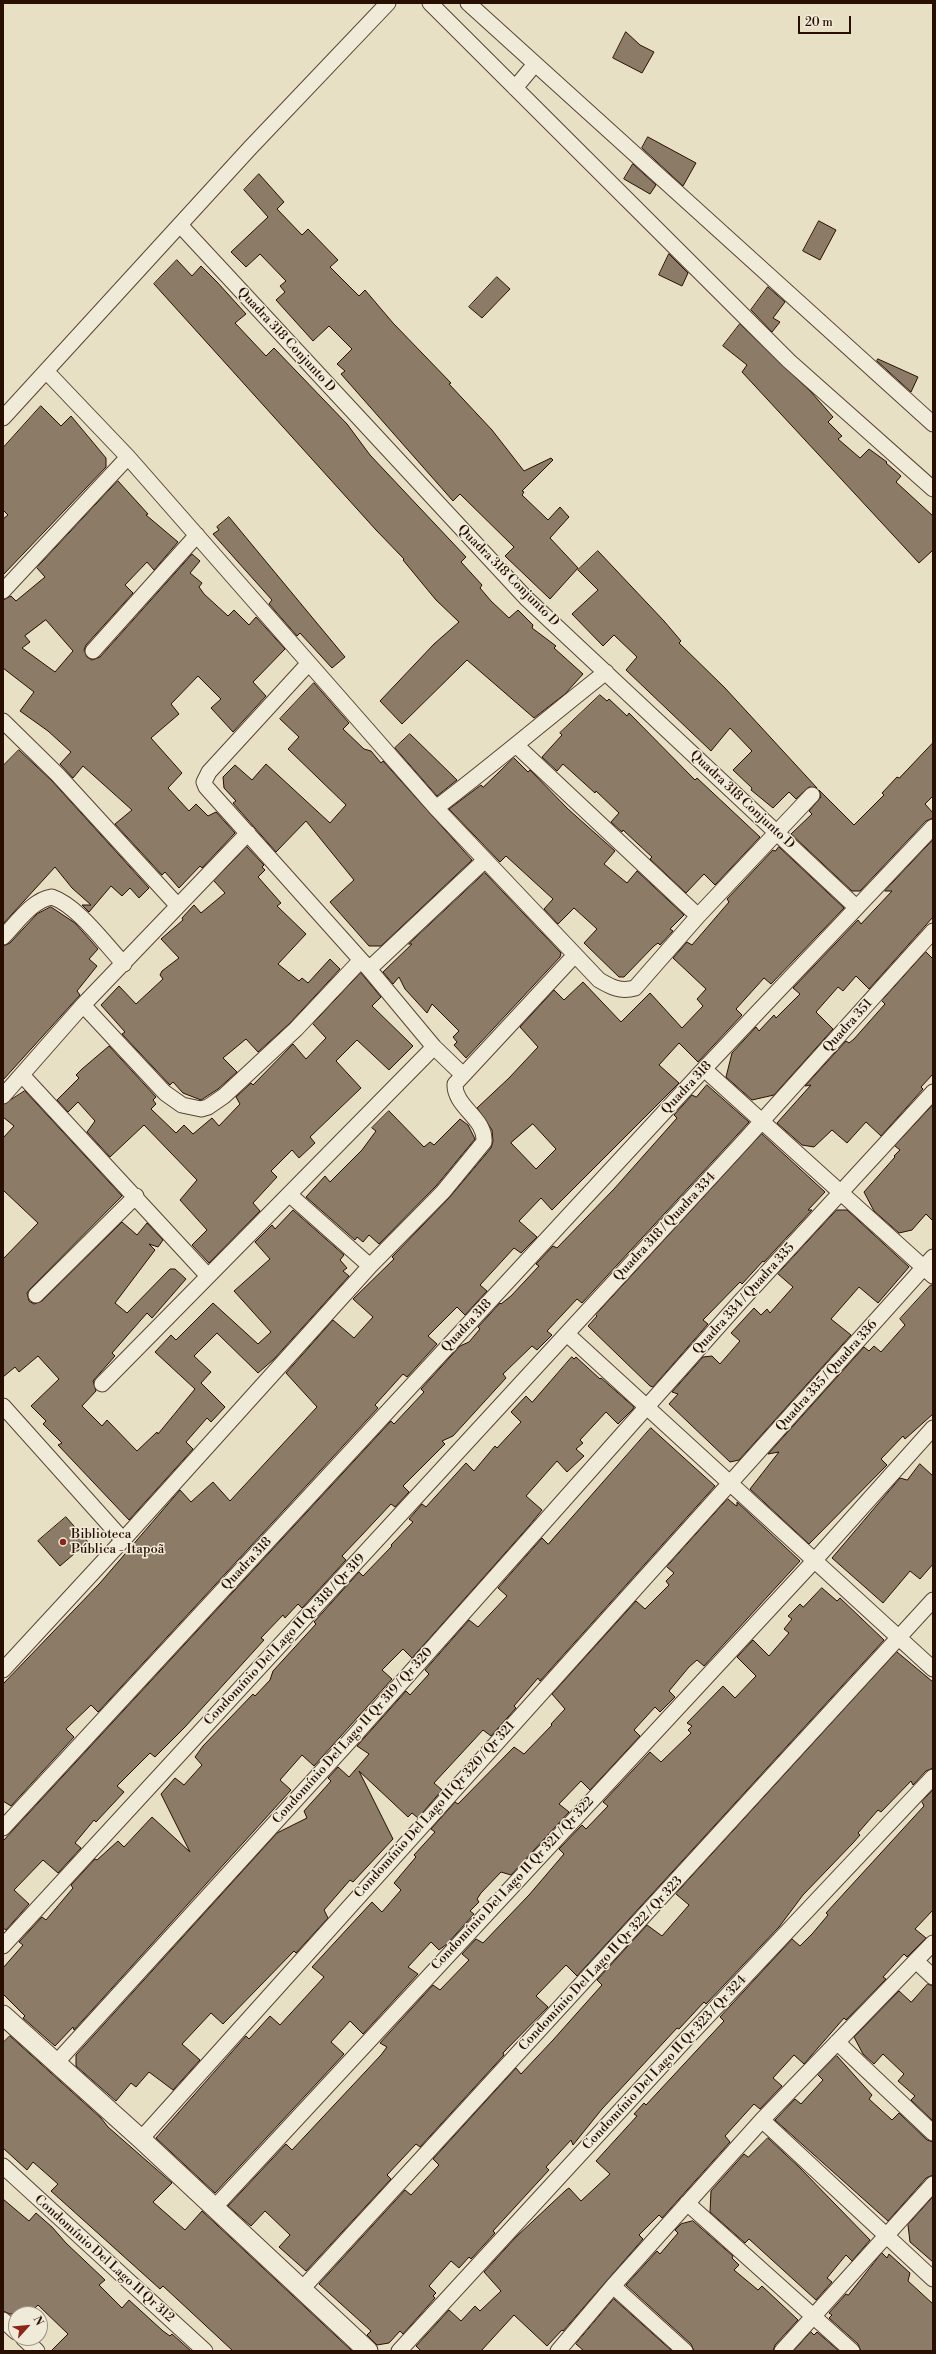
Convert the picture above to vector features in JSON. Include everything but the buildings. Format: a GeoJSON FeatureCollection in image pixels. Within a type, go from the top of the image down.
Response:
{"type":"FeatureCollection","features":[{"type":"Feature","properties":{"kind":"street"},"geometry":{"type":"LineString","coordinates":[[3,418],[250,148],[388,3]]}},
{"type":"Feature","properties":{"kind":"street"},"geometry":{"type":"LineString","coordinates":[[430,3],[794,366],[933,490]]}},
{"type":"Feature","properties":{"kind":"street"},"geometry":{"type":"LineString","coordinates":[[468,3],[933,424]]}},
{"type":"Feature","properties":{"kind":"street"},"geometry":{"type":"LineString","coordinates":[[515,88],[535,64]]}},
{"type":"Feature","properties":{"kind":"street","name":"Quadra 318 Conjunto D"},"geometry":{"type":"LineString","coordinates":[[180,225],[526,598],[856,907]]}},
{"type":"Feature","properties":{"kind":"street"},"geometry":{"type":"LineString","coordinates":[[46,371],[128,457],[308,664],[484,861],[598,980],[612,988],[624,991],[635,988],[698,916],[776,832],[812,796]]}},
{"type":"Feature","properties":{"kind":"street"},"geometry":{"type":"LineString","coordinates":[[3,591],[128,457]]}},
{"type":"Feature","properties":{"kind":"street"},"geometry":{"type":"LineString","coordinates":[[93,651],[197,535]]}},
{"type":"Feature","properties":{"kind":"street"},"geometry":{"type":"LineString","coordinates":[[308,664],[219,761],[204,782],[207,792],[248,833],[365,965],[434,1047],[462,1074]]}},
{"type":"Feature","properties":{"kind":"street"},"geometry":{"type":"LineString","coordinates":[[436,808],[517,746],[552,714],[606,672]]}},
{"type":"Feature","properties":{"kind":"street"},"geometry":{"type":"LineString","coordinates":[[3,721],[58,775],[178,906]]}},
{"type":"Feature","properties":{"kind":"street"},"geometry":{"type":"LineString","coordinates":[[517,746],[698,916]]}},
{"type":"Feature","properties":{"kind":"street","name":"Quadra 318"},"geometry":{"type":"LineString","coordinates":[[3,1828],[704,1069],[933,827]]}},
{"type":"Feature","properties":{"kind":"street"},"geometry":{"type":"LineString","coordinates":[[3,1096],[83,1005],[124,964],[248,833]]}},
{"type":"Feature","properties":{"kind":"street"},"geometry":{"type":"LineString","coordinates":[[83,1005],[165,1093],[182,1105],[201,1109],[219,1100],[241,1081],[365,965],[484,861]]}},
{"type":"Feature","properties":{"kind":"street"},"geometry":{"type":"LineString","coordinates":[[3,937],[32,907],[40,901],[52,897],[66,904],[124,964]]}},
{"type":"Feature","properties":{"kind":"street","name":"Quadra 351"},"geometry":{"type":"LineString","coordinates":[[763,1121],[933,931]]}},
{"type":"Feature","properties":{"kind":"street"},"geometry":{"type":"LineString","coordinates":[[3,1670],[123,1540],[370,1266],[443,1192],[484,1142],[482,1129],[455,1091],[455,1084],[462,1074],[574,956]]}},
{"type":"Feature","properties":{"kind":"street"},"geometry":{"type":"LineString","coordinates":[[102,1384],[290,1195],[434,1047]]}},
{"type":"Feature","properties":{"kind":"street"},"geometry":{"type":"LineString","coordinates":[[704,1069],[763,1121],[840,1193],[930,1267]]}},
{"type":"Feature","properties":{"kind":"street"},"geometry":{"type":"LineString","coordinates":[[22,1075],[136,1196],[208,1276]]}},
{"type":"Feature","properties":{"kind":"street","name":"Quadra 334 / Quadra 335"},"geometry":{"type":"LineString","coordinates":[[649,1406],[740,1302],[933,1092]]}},
{"type":"Feature","properties":{"kind":"street","name":"Quadra 318 / Quadra 334"},"geometry":{"type":"LineString","coordinates":[[567,1334],[763,1121]]}},
{"type":"Feature","properties":{"kind":"street"},"geometry":{"type":"LineString","coordinates":[[290,1195],[370,1266]]}},
{"type":"Feature","properties":{"kind":"street"},"geometry":{"type":"LineString","coordinates":[[36,1295],[136,1196]]}},
{"type":"Feature","properties":{"kind":"street","name":"Quadra 335 / Quadra 336"},"geometry":{"type":"LineString","coordinates":[[730,1484],[930,1267]]}},
{"type":"Feature","properties":{"kind":"street"},"geometry":{"type":"LineString","coordinates":[[567,1334],[649,1406],[730,1484],[933,1670]]}},
{"type":"Feature","properties":{"kind":"street","name":"Condomínio Del Lago II Qr 318 / Qr 319"},"geometry":{"type":"LineString","coordinates":[[3,1946],[567,1334]]}},
{"type":"Feature","properties":{"kind":"street"},"geometry":{"type":"LineString","coordinates":[[3,1406],[123,1540]]}},
{"type":"Feature","properties":{"kind":"street","name":"Condomínio Del Lago II Qr 319 / Qr 320"},"geometry":{"type":"LineString","coordinates":[[56,2063],[360,1730],[649,1406]]}},
{"type":"Feature","properties":{"kind":"street","name":"Condomínio Del Lago II Qr 321 / Qr 322"},"geometry":{"type":"LineString","coordinates":[[214,2208],[814,1561],[933,1428]]}},
{"type":"Feature","properties":{"kind":"street","name":"Condomínio Del Lago II Qr 320 / Qr 321"},"geometry":{"type":"LineString","coordinates":[[141,2138],[436,1808],[730,1484]]}},
{"type":"Feature","properties":{"kind":"street","name":"Condomínio Del Lago II Qr 322 / Qr 323"},"geometry":{"type":"LineString","coordinates":[[302,2289],[933,1600]]}},
{"type":"Feature","properties":{"kind":"street","name":"Condomínio Del Lago II Qr 323 / Qr 324"},"geometry":{"type":"LineString","coordinates":[[399,2351],[687,2038],[933,1777]]}},
{"type":"Feature","properties":{"kind":"street"},"geometry":{"type":"LineString","coordinates":[[558,2351],[613,2286],[762,2120],[933,1943]]}},
{"type":"Feature","properties":{"kind":"street"},"geometry":{"type":"LineString","coordinates":[[916,1961],[933,1977]]}},
{"type":"Feature","properties":{"kind":"street"},"geometry":{"type":"LineString","coordinates":[[3,2015],[141,2138],[368,2351]]}},
{"type":"Feature","properties":{"kind":"street"},"geometry":{"type":"LineString","coordinates":[[836,2042],[933,2133]]}},
{"type":"Feature","properties":{"kind":"street"},"geometry":{"type":"LineString","coordinates":[[762,2120],[887,2238],[933,2279]]}},
{"type":"Feature","properties":{"kind":"street","name":"Condomínio Del Lago II Qr 312"},"geometry":{"type":"LineString","coordinates":[[3,2166],[205,2351]]}},
{"type":"Feature","properties":{"kind":"street"},"geometry":{"type":"LineString","coordinates":[[782,2351],[887,2238],[933,2184]]}},
{"type":"Feature","properties":{"kind":"street"},"geometry":{"type":"LineString","coordinates":[[687,2203],[815,2315],[852,2351]]}},
{"type":"Feature","properties":{"kind":"street"},"geometry":{"type":"LineString","coordinates":[[613,2286],[685,2351]]}},
{"type":"Feature","properties":{"kind":"place","name":"Biblioteca Pública - Itapoã"},"geometry":{"type":"Point","coordinates":[63,1542]}}]}
